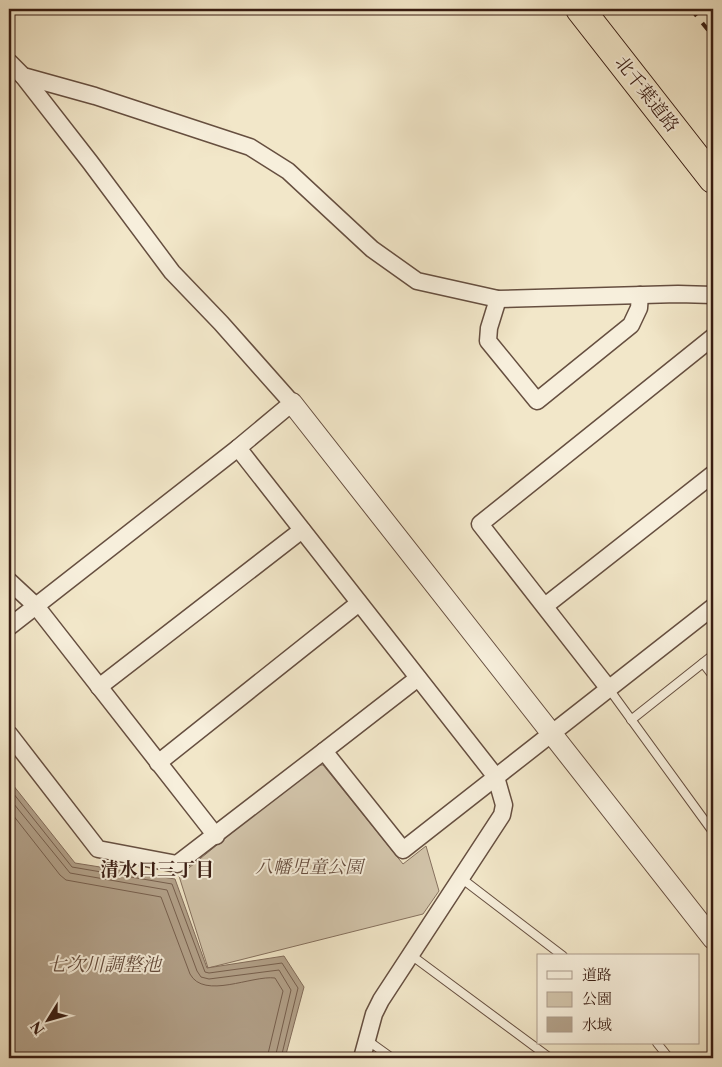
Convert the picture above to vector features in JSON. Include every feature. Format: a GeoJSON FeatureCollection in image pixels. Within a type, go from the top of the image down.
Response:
{"type":"FeatureCollection","features":[{"type":"Feature","properties":{"kind":"highway","name":"北千葉道路"},"geometry":{"type":"LineString","coordinates":[[580,9],[713,179]]}},
{"type":"Feature","properties":{"kind":"street"},"geometry":{"type":"LineString","coordinates":[[9,62],[23,76],[84,154],[172,272],[221,323],[292,403],[713,939]]}},
{"type":"Feature","properties":{"kind":"street"},"geometry":{"type":"LineString","coordinates":[[23,76],[95,96],[250,147],[288,171],[372,249],[417,281],[498,299],[713,295]]}},
{"type":"Feature","properties":{"kind":"street"},"geometry":{"type":"LineString","coordinates":[[498,299],[489,328],[488,341],[537,402],[631,325],[639,308],[640,295]]}},
{"type":"Feature","properties":{"kind":"street"},"geometry":{"type":"LineString","coordinates":[[609,689],[480,524],[713,337]]}},
{"type":"Feature","properties":{"kind":"street"},"geometry":{"type":"LineString","coordinates":[[9,627],[238,448],[292,403]]}},
{"type":"Feature","properties":{"kind":"street"},"geometry":{"type":"LineString","coordinates":[[238,448],[496,777],[504,805],[502,815],[381,1000],[374,1014],[362,1058]]}},
{"type":"Feature","properties":{"kind":"street"},"geometry":{"type":"LineString","coordinates":[[545,606],[713,474]]}},
{"type":"Feature","properties":{"kind":"street"},"geometry":{"type":"LineString","coordinates":[[99,688],[302,530]]}},
{"type":"Feature","properties":{"kind":"street"},"geometry":{"type":"LineString","coordinates":[[9,581],[36,606],[216,836]]}},
{"type":"Feature","properties":{"kind":"street"},"geometry":{"type":"LineString","coordinates":[[158,762],[360,604]]}},
{"type":"Feature","properties":{"kind":"street"},"geometry":{"type":"LineString","coordinates":[[324,751],[403,850],[713,607]]}},
{"type":"Feature","properties":{"kind":"street"},"geometry":{"type":"LineString","coordinates":[[9,734],[98,849],[177,864],[216,836],[418,678]]}},
{"type":"Feature","properties":{"kind":"lane"},"geometry":{"type":"LineString","coordinates":[[631,720],[713,655]]}},
{"type":"Feature","properties":{"kind":"lane"},"geometry":{"type":"LineString","coordinates":[[703,663],[713,676]]}},
{"type":"Feature","properties":{"kind":"lane"},"geometry":{"type":"LineString","coordinates":[[609,689],[713,832]]}},
{"type":"Feature","properties":{"kind":"lane"},"geometry":{"type":"LineString","coordinates":[[461,878],[560,954]]}},
{"type":"Feature","properties":{"kind":"lane"},"geometry":{"type":"LineString","coordinates":[[411,955],[550,1058]]}},
{"type":"Feature","properties":{"kind":"lane"},"geometry":{"type":"LineString","coordinates":[[367,1040],[392,1058]]}},
{"type":"Feature","properties":{"kind":"lane"},"geometry":{"type":"LineString","coordinates":[[659,1044],[669,1058]]}},
{"type":"Feature","properties":{"kind":"green space","name":"八幡児童公園"},"geometry":{"type":"Polygon","coordinates":[[[315,765],[323,765],[403,864],[426,846],[439,891],[423,914],[208,968],[179,876],[315,765]]]}},
{"type":"Feature","properties":{"kind":"water","name":"七次川調整池"},"geometry":{"type":"Polygon","coordinates":[[[9,780],[75,863],[175,879],[207,968],[284,956],[304,987],[285,1058],[9,1058],[9,780]]]}},
{"type":"Feature","properties":{"kind":"railway"},"geometry":{"type":"LineString","coordinates":[[691,9],[713,36]]}},
{"type":"Feature","properties":{"kind":"railway"},"geometry":{"type":"LineString","coordinates":[[707,9],[713,17]]}},
{"type":"Feature","properties":{"kind":"district","name":"清水口三丁目"},"geometry":{"type":"Point","coordinates":[157,869]}}]}
